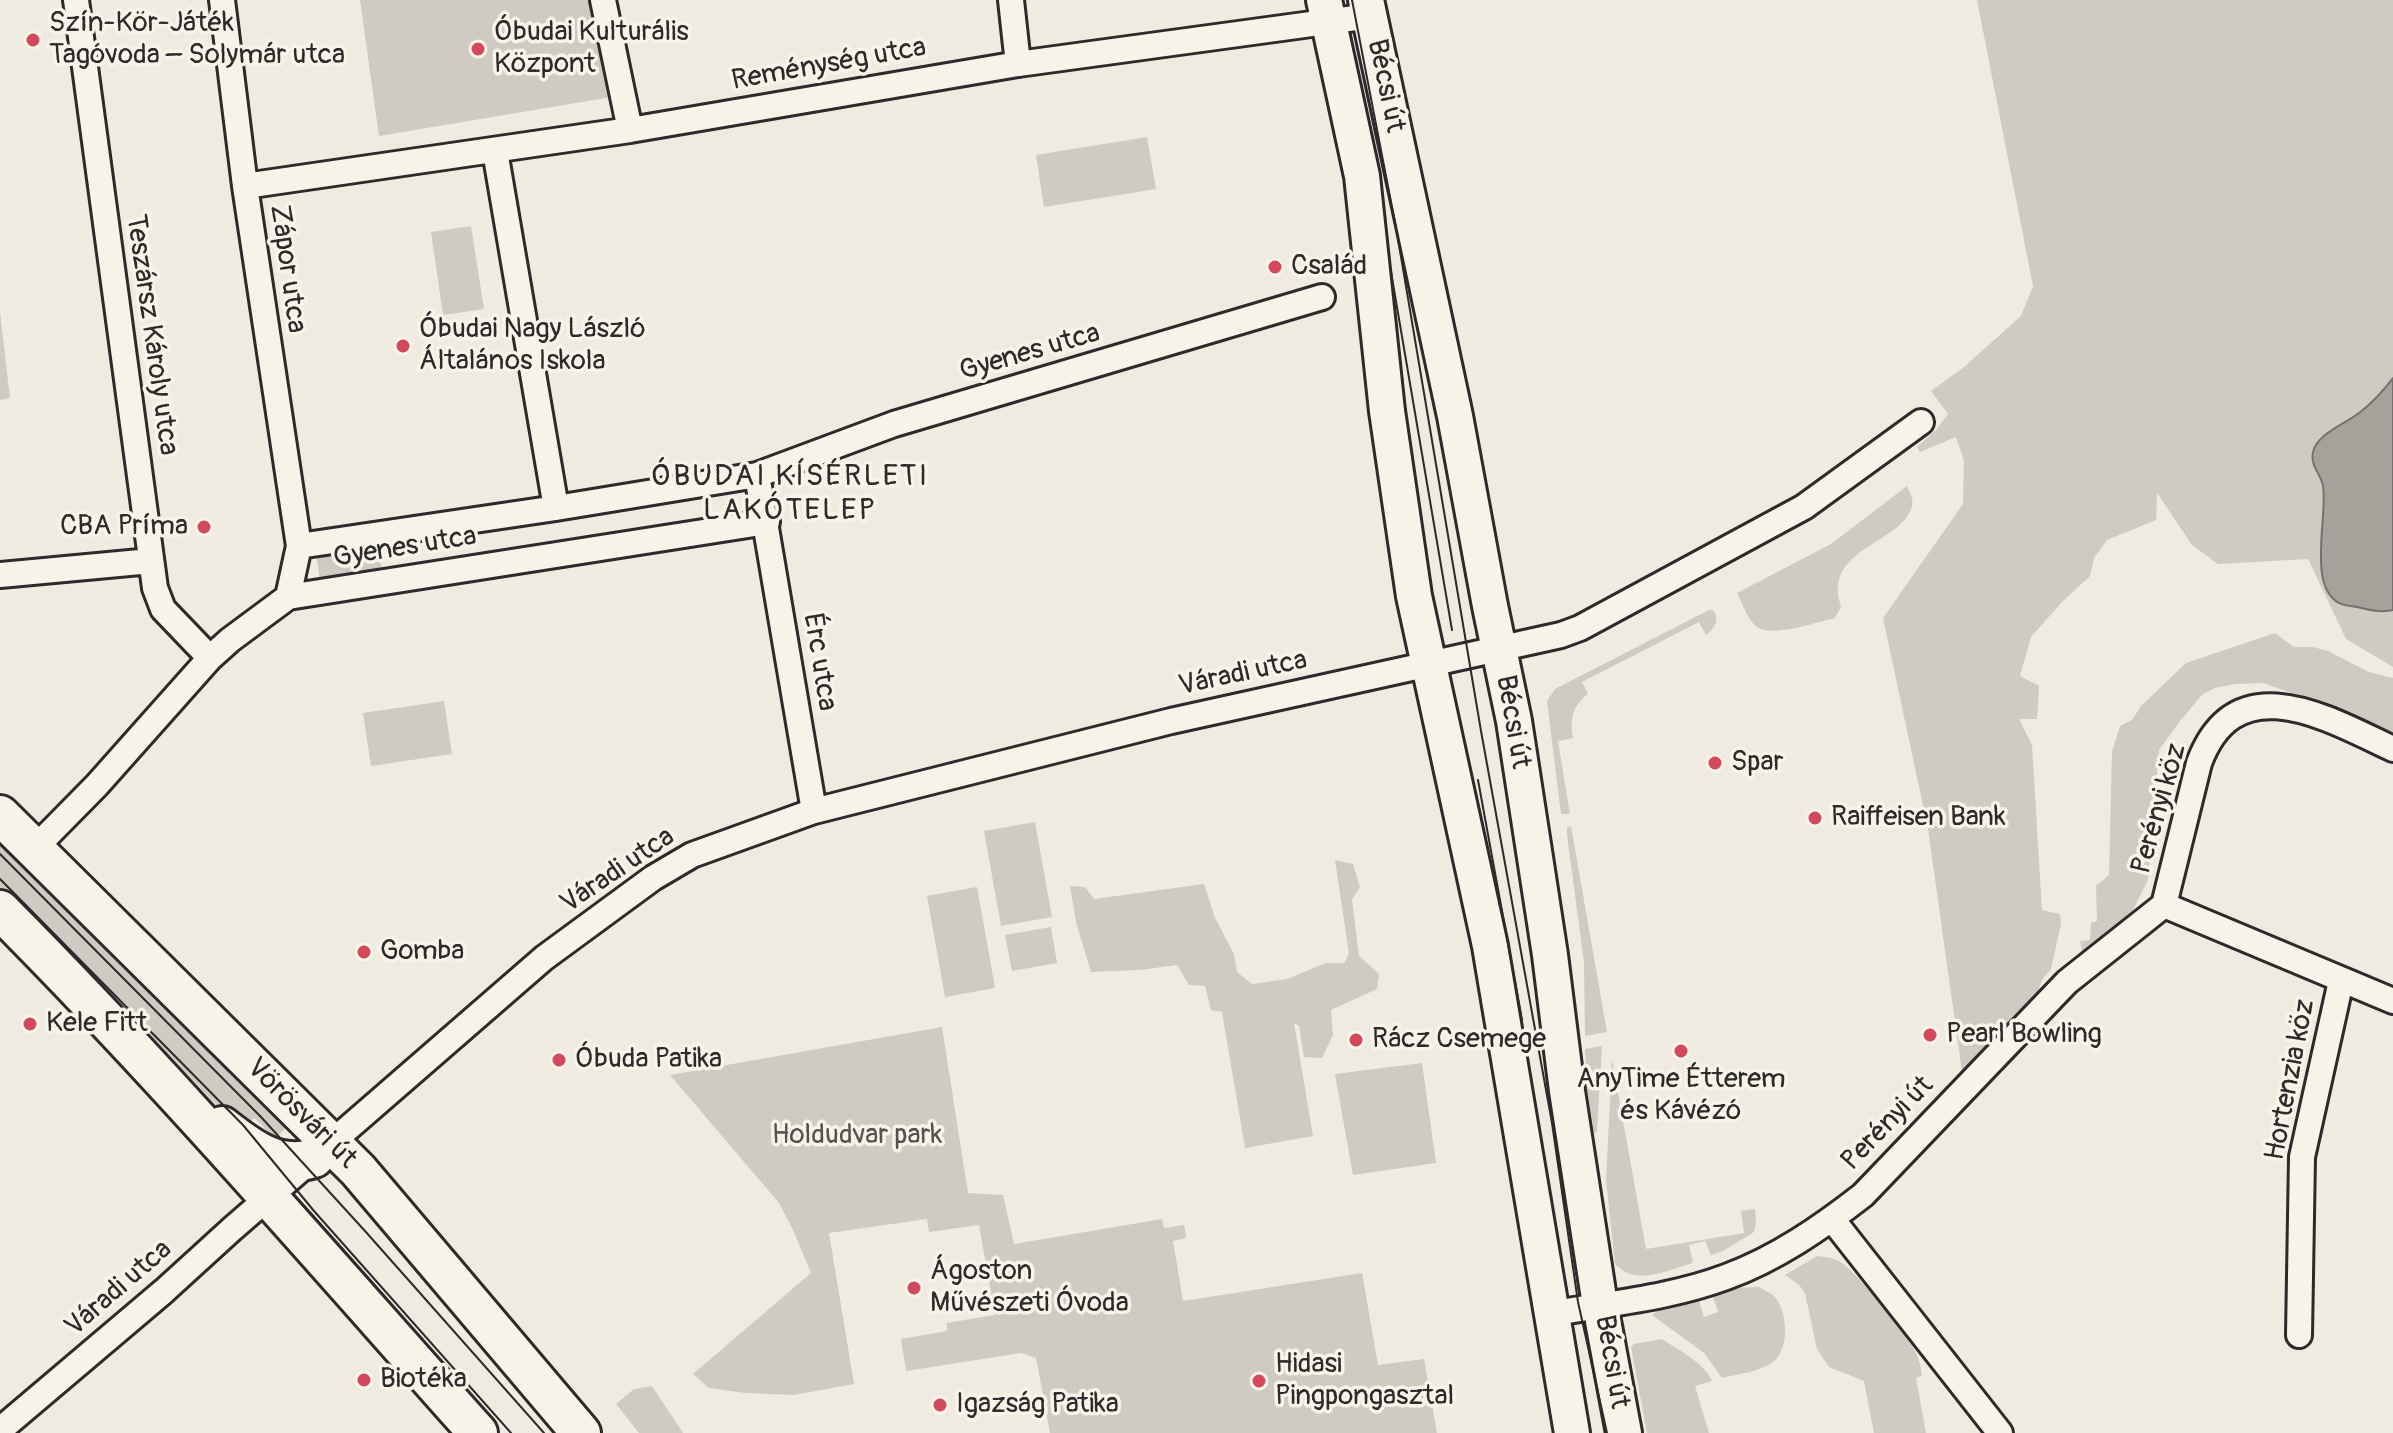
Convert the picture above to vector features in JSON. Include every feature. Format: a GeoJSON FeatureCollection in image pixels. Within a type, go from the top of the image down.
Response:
{"type":"FeatureCollection","features":[{"type":"Feature","properties":{"kind":"main road","name":"Bécsi út"},"geometry":{"type":"LineString","coordinates":[[1368,8],[1455,416],[1528,811],[1600,1305],[1624,1433]]}},
{"type":"Feature","properties":{"kind":"main road","name":"Bécsi út"},"geometry":{"type":"LineString","coordinates":[[1327,10],[1362,176],[1387,411],[1414,596],[1490,946],[1572,1433]]}},
{"type":"Feature","properties":{"kind":"main road","name":"Vörösvári út"},"geometry":{"type":"LineString","coordinates":[[0,815],[323,1150],[381,1196],[581,1433]]}},
{"type":"Feature","properties":{"kind":"main road"},"geometry":{"type":"LineString","coordinates":[[0,910],[168,1086],[478,1433]]}},
{"type":"Feature","properties":{"kind":"main road"},"geometry":{"type":"LineString","coordinates":[[168,1086],[268,1157],[289,1162],[323,1150]]}},
{"type":"Feature","properties":{"kind":"street","name":"Teszársz Károly utca"},"geometry":{"type":"LineString","coordinates":[[76,0],[155,588],[163,609],[210,658]]}},
{"type":"Feature","properties":{"kind":"street","name":"Zápor utca"},"geometry":{"type":"LineString","coordinates":[[222,0],[245,186],[299,546]]}},
{"type":"Feature","properties":{"kind":"street"},"geometry":{"type":"LineString","coordinates":[[603,0],[630,130]]}},
{"type":"Feature","properties":{"kind":"street"},"geometry":{"type":"LineString","coordinates":[[1011,0],[1018,64]]}},
{"type":"Feature","properties":{"kind":"street","name":"Bécsi út"},"geometry":{"type":"LineString","coordinates":[[1327,10],[1368,8]]}},
{"type":"Feature","properties":{"kind":"street","name":"Reménység utca"},"geometry":{"type":"LineString","coordinates":[[245,186],[495,151],[1018,64],[1285,26],[1327,10]]}},
{"type":"Feature","properties":{"kind":"street"},"geometry":{"type":"LineString","coordinates":[[495,151],[556,508]]}},
{"type":"Feature","properties":{"kind":"street","name":"Gyenes utca"},"geometry":{"type":"LineString","coordinates":[[288,597],[299,546],[757,475],[894,424],[1322,297]]}},
{"type":"Feature","properties":{"kind":"street","name":"Váradi utca"},"geometry":{"type":"LineString","coordinates":[[0,1430],[164,1291],[544,958],[653,878],[692,855],[814,811],[1171,721],[1541,641],[1580,628],[1804,507],[1921,422]]}},
{"type":"Feature","properties":{"kind":"street"},"geometry":{"type":"LineString","coordinates":[[757,475],[767,522]]}},
{"type":"Feature","properties":{"kind":"street","name":"Gyenes utca"},"geometry":{"type":"LineString","coordinates":[[34,849],[97,785],[210,658],[288,597],[767,522]]}},
{"type":"Feature","properties":{"kind":"street","name":"Érc utca"},"geometry":{"type":"LineString","coordinates":[[767,522],[814,811]]}},
{"type":"Feature","properties":{"kind":"street"},"geometry":{"type":"LineString","coordinates":[[0,575],[151,561]]}},
{"type":"Feature","properties":{"kind":"street","name":"Perényi köz"},"geometry":{"type":"LineString","coordinates":[[2164,905],[2199,763],[2215,733],[2233,716],[2242,710],[2267,705],[2304,710],[2393,749]]}},
{"type":"Feature","properties":{"kind":"street"},"geometry":{"type":"LineString","coordinates":[[2164,905],[2393,1001]]}},
{"type":"Feature","properties":{"kind":"street","name":"Perényi út"},"geometry":{"type":"LineString","coordinates":[[1551,1314],[1656,1296],[1726,1277],[1774,1255],[1832,1219],[1863,1195],[2067,982],[2164,905]]}},
{"type":"Feature","properties":{"kind":"street","name":"Hortenzia köz"},"geometry":{"type":"LineString","coordinates":[[2299,1335],[2302,1157],[2341,981]]}},
{"type":"Feature","properties":{"kind":"street"},"geometry":{"type":"LineString","coordinates":[[1832,1219],[2000,1433]]}},
{"type":"Feature","properties":{"kind":"green space"},"geometry":{"type":"Polygon","coordinates":[[[360,0],[592,0],[612,97],[379,136],[360,0]]]}},
{"type":"Feature","properties":{"kind":"green space"},"geometry":{"type":"Polygon","coordinates":[[[1977,0],[2393,0],[2393,667],[2346,639],[2308,559],[2218,564],[2192,545],[2157,493],[2156,520],[2107,540],[2094,558],[2090,576],[2031,637],[2020,676],[2039,686],[2037,719],[2019,719],[2032,745],[2042,910],[2060,914],[2061,924],[2051,969],[2042,980],[2036,997],[1963,1079],[1928,829],[1883,618],[1963,504],[1964,461],[1956,437],[1920,452],[1917,447],[1948,414],[1931,391],[1964,367],[2021,316],[2033,286],[1977,0]]]}},
{"type":"Feature","properties":{"kind":"green space"},"geometry":{"type":"Polygon","coordinates":[[[1147,137],[1156,189],[1044,207],[1036,155],[1147,137]]]}},
{"type":"Feature","properties":{"kind":"green space"},"geometry":{"type":"Polygon","coordinates":[[[471,226],[484,309],[443,315],[431,232],[471,226]]]}},
{"type":"Feature","properties":{"kind":"green space"},"geometry":{"type":"Polygon","coordinates":[[[0,312],[10,398],[0,400],[0,312]]]}},
{"type":"Feature","properties":{"kind":"green space"},"geometry":{"type":"Polygon","coordinates":[[[1907,486],[1912,503],[1905,520],[1858,554],[1841,575],[1838,591],[1841,607],[1835,618],[1773,631],[1754,624],[1737,593],[1831,544],[1907,486]]]}},
{"type":"Feature","properties":{"kind":"green space"},"geometry":{"type":"Polygon","coordinates":[[[376,534],[384,581],[321,591],[315,543],[376,534]]]}},
{"type":"Feature","properties":{"kind":"green space"},"geometry":{"type":"Polygon","coordinates":[[[1713,610],[1716,620],[1706,635],[1699,622],[1582,682],[1588,694],[1573,713],[1573,738],[1558,741],[1570,814],[1561,814],[1547,701],[1555,689],[1713,610]]]}},
{"type":"Feature","properties":{"kind":"green space"},"geometry":{"type":"Polygon","coordinates":[[[2275,633],[2294,647],[2328,651],[2369,672],[2393,678],[2393,739],[2315,701],[2263,683],[2235,684],[2203,694],[2159,750],[2148,880],[2126,924],[2083,957],[2080,941],[2090,940],[2091,923],[2097,921],[2096,886],[2109,875],[2112,751],[2120,726],[2132,720],[2141,706],[2186,663],[2275,633]]]}},
{"type":"Feature","properties":{"kind":"green space"},"geometry":{"type":"Polygon","coordinates":[[[444,701],[452,754],[371,766],[363,713],[444,701]]]}},
{"type":"Feature","properties":{"kind":"green space"},"geometry":{"type":"Polygon","coordinates":[[[1035,822],[1052,917],[1001,926],[984,831],[1035,822]]]}},
{"type":"Feature","properties":{"kind":"green space"},"geometry":{"type":"Polygon","coordinates":[[[1571,826],[1607,1032],[1585,1036],[1584,962],[1567,835],[1567,828],[1571,826]]]}},
{"type":"Feature","properties":{"kind":"green space"},"geometry":{"type":"Polygon","coordinates":[[[0,843],[287,1127],[275,1138],[254,1118],[240,1130],[44,925],[40,928],[0,888],[0,843]]]}},
{"type":"Feature","properties":{"kind":"green space"},"geometry":{"type":"Polygon","coordinates":[[[1335,860],[1353,864],[1360,887],[1352,900],[1359,956],[1379,974],[1377,989],[1331,1010],[1333,1035],[1322,1058],[1304,1057],[1299,1026],[1294,1023],[1313,1136],[1245,1148],[1222,1012],[1211,1010],[1205,986],[1189,985],[1177,965],[1091,972],[1076,922],[1070,886],[1085,887],[1094,899],[1204,884],[1215,918],[1234,954],[1237,972],[1252,984],[1287,979],[1326,963],[1344,963],[1349,954],[1335,860]]]}},
{"type":"Feature","properties":{"kind":"green space"},"geometry":{"type":"Polygon","coordinates":[[[977,887],[995,988],[945,997],[927,896],[977,887]]]}},
{"type":"Feature","properties":{"kind":"green space"},"geometry":{"type":"Polygon","coordinates":[[[1051,927],[1057,963],[1012,971],[1005,935],[1051,927]]]}},
{"type":"Feature","properties":{"kind":"green space","name":"Holdudvar park"},"geometry":{"type":"Polygon","coordinates":[[[942,1027],[968,1193],[1003,1195],[1014,1244],[1162,1219],[1164,1228],[1184,1225],[1186,1238],[1173,1241],[1183,1301],[1362,1273],[1378,1365],[1424,1359],[1437,1433],[1050,1433],[1036,1358],[1021,1353],[906,1371],[901,1339],[947,1331],[947,1323],[995,1315],[979,1225],[929,1232],[927,1219],[829,1233],[854,1384],[794,1395],[709,1388],[693,1374],[811,1273],[779,1203],[670,1075],[942,1027]]]}},
{"type":"Feature","properties":{"kind":"green space"},"geometry":{"type":"Polygon","coordinates":[[[1602,1046],[1597,1132],[1594,1133],[1585,1049],[1602,1046]]]}},
{"type":"Feature","properties":{"kind":"green space"},"geometry":{"type":"Polygon","coordinates":[[[1612,1059],[1646,1249],[1744,1233],[1741,1211],[1755,1209],[1754,1232],[1711,1255],[1705,1241],[1689,1245],[1693,1263],[1652,1275],[1632,1275],[1615,1264],[1606,1180],[1612,1059]]]}},
{"type":"Feature","properties":{"kind":"green space"},"geometry":{"type":"Polygon","coordinates":[[[1422,1063],[1436,1163],[1353,1175],[1335,1074],[1422,1063]]]}},
{"type":"Feature","properties":{"kind":"green space"},"geometry":{"type":"Polygon","coordinates":[[[1817,1256],[1836,1260],[1849,1269],[1912,1346],[1922,1372],[1922,1376],[1916,1378],[1926,1433],[1874,1433],[1864,1381],[1829,1367],[1817,1349],[1805,1293],[1785,1275],[1817,1256]]]}},
{"type":"Feature","properties":{"kind":"green space"},"geometry":{"type":"Polygon","coordinates":[[[1759,1287],[1773,1296],[1785,1321],[1784,1341],[1778,1357],[1761,1369],[1722,1378],[1704,1353],[1652,1315],[1658,1310],[1699,1301],[1704,1317],[1718,1312],[1713,1297],[1735,1288],[1759,1287]]]}},
{"type":"Feature","properties":{"kind":"green space"},"geometry":{"type":"Polygon","coordinates":[[[1662,1339],[1697,1363],[1712,1381],[1695,1386],[1709,1433],[1647,1433],[1631,1347],[1662,1339]]]}},
{"type":"Feature","properties":{"kind":"green space"},"geometry":{"type":"Polygon","coordinates":[[[652,1386],[683,1433],[639,1433],[616,1404],[634,1389],[652,1386]]]}},
{"type":"Feature","properties":{"kind":"shaded area"},"geometry":{"type":"Polygon","coordinates":[[[2393,378],[2393,610],[2380,611],[2339,603],[2329,594],[2321,566],[2323,486],[2312,457],[2320,440],[2364,409],[2393,378]]]}},
{"type":"Feature","properties":{"kind":"tram line"},"geometry":{"type":"LineString","coordinates":[[1352,0],[1397,233],[1481,731],[1552,1123],[1578,1302],[1607,1433]]}},
{"type":"Feature","properties":{"kind":"tram line"},"geometry":{"type":"LineString","coordinates":[[1391,272],[1452,630]]}},
{"type":"Feature","properties":{"kind":"tram line"},"geometry":{"type":"LineString","coordinates":[[1478,780],[1522,1020]]}},
{"type":"Feature","properties":{"kind":"tram line"},"geometry":{"type":"LineString","coordinates":[[0,854],[261,1117],[544,1433]]}},
{"type":"Feature","properties":{"kind":"tram line"},"geometry":{"type":"LineString","coordinates":[[0,879],[243,1125],[314,1211],[511,1433]]}},
{"type":"Feature","properties":{"kind":"place","name":"Szín-Kör-Játék Tagóvoda – Solymár utca"},"geometry":{"type":"Point","coordinates":[33,40]}},
{"type":"Feature","properties":{"kind":"place","name":"Óbudai Kulturális Központ"},"geometry":{"type":"Point","coordinates":[478,49]}},
{"type":"Feature","properties":{"kind":"place","name":"Család"},"geometry":{"type":"Point","coordinates":[1275,267]}},
{"type":"Feature","properties":{"kind":"place","name":"Óbudai Nagy László Általános Iskola"},"geometry":{"type":"Point","coordinates":[403,346]}},
{"type":"Feature","properties":{"kind":"place","name":"CBA Príma"},"geometry":{"type":"Point","coordinates":[204,527]}},
{"type":"Feature","properties":{"kind":"place","name":"Spar"},"geometry":{"type":"Point","coordinates":[1715,763]}},
{"type":"Feature","properties":{"kind":"place","name":"Raiffeisen Bank"},"geometry":{"type":"Point","coordinates":[1815,818]}},
{"type":"Feature","properties":{"kind":"place","name":"Gomba"},"geometry":{"type":"Point","coordinates":[364,952]}},
{"type":"Feature","properties":{"kind":"place","name":"Kele Fitt"},"geometry":{"type":"Point","coordinates":[30,1024]}},
{"type":"Feature","properties":{"kind":"place","name":"Pearl Bowling"},"geometry":{"type":"Point","coordinates":[1930,1035]}},
{"type":"Feature","properties":{"kind":"place","name":"Rácz Csemege"},"geometry":{"type":"Point","coordinates":[1356,1040]}},
{"type":"Feature","properties":{"kind":"place","name":"AnyTime Étterem és Kávézó"},"geometry":{"type":"Point","coordinates":[1681,1051]}},
{"type":"Feature","properties":{"kind":"place","name":"Óbuda Patika"},"geometry":{"type":"Point","coordinates":[559,1060]}},
{"type":"Feature","properties":{"kind":"place","name":"Ágoston Művészeti Óvoda"},"geometry":{"type":"Point","coordinates":[914,1288]}},
{"type":"Feature","properties":{"kind":"place","name":"Biotéka"},"geometry":{"type":"Point","coordinates":[364,1380]}},
{"type":"Feature","properties":{"kind":"place","name":"Hidasi Pingpongasztal"},"geometry":{"type":"Point","coordinates":[1259,1381]}},
{"type":"Feature","properties":{"kind":"place","name":"Igazság Patika"},"geometry":{"type":"Point","coordinates":[940,1405]}},
{"type":"Feature","properties":{"kind":"district","name":"ÓBUDAI KÍSÉRLETI LAKÓTELEP"},"geometry":{"type":"Point","coordinates":[790,494]}}]}
